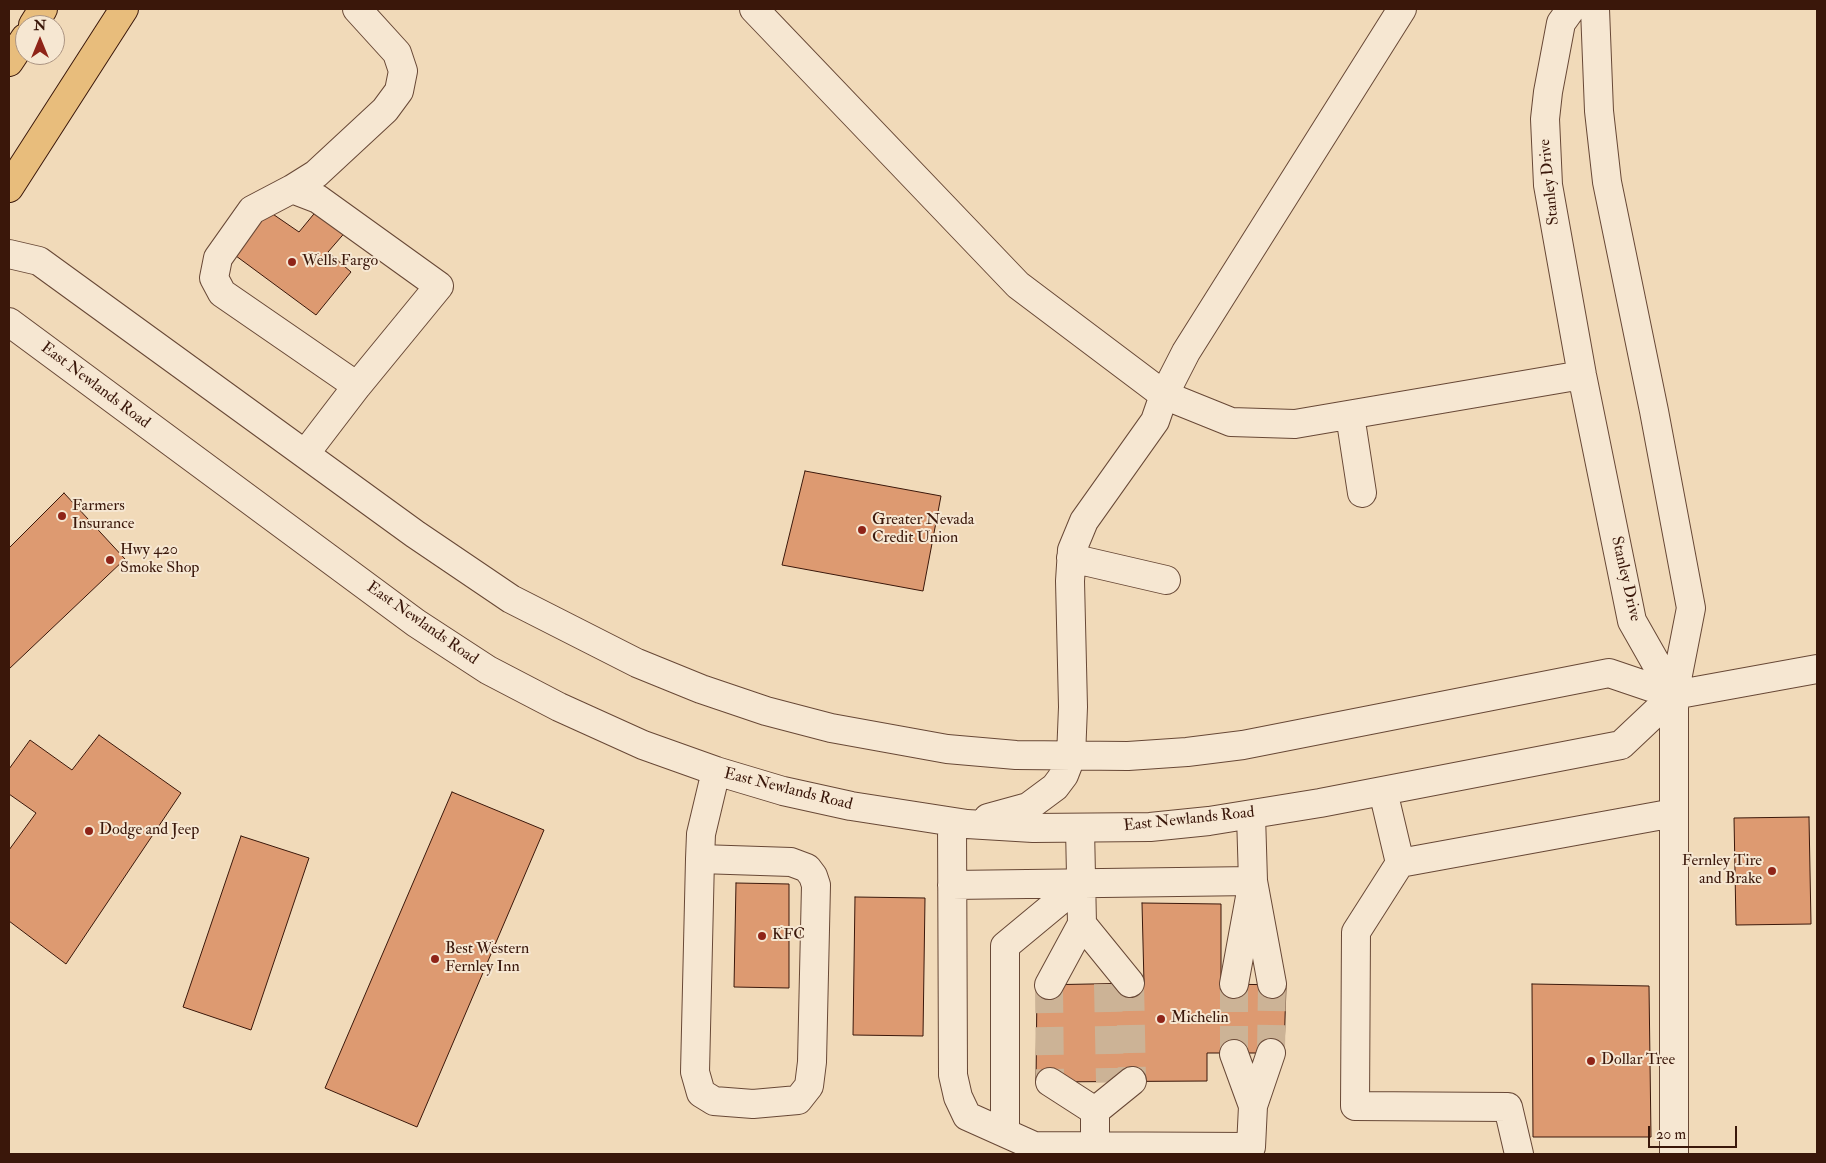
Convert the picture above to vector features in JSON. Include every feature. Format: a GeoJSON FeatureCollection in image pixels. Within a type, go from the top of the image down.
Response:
{"type":"FeatureCollection","features":[{"type":"Feature","properties":{"kind":"highway"},"geometry":{"type":"LineString","coordinates":[[9,188],[124,9]]}},
{"type":"Feature","properties":{"kind":"street"},"geometry":{"type":"LineString","coordinates":[[357,9],[397,53],[403,71],[399,91],[385,110],[316,174],[252,210],[218,258],[214,278],[222,293],[357,386]]}},
{"type":"Feature","properties":{"kind":"street"},"geometry":{"type":"LineString","coordinates":[[754,9],[1018,286],[1164,395],[1231,422],[1295,424],[1582,375]]}},
{"type":"Feature","properties":{"kind":"street"},"geometry":{"type":"LineString","coordinates":[[1271,1053],[1253,1106],[1251,1147],[1034,1146],[968,1116],[958,1097],[953,1075],[952,885],[960,823],[1028,807],[1055,787],[1064,774],[1071,757],[1071,558],[1072,550],[1084,521],[1154,421],[1164,395],[1186,352],[1402,9]]}},
{"type":"Feature","properties":{"kind":"street","name":"Stanley Drive"},"geometry":{"type":"LineString","coordinates":[[1570,9],[1561,22],[1552,62],[1545,119],[1545,152],[1554,226],[1632,622],[1674,694]]}},
{"type":"Feature","properties":{"kind":"street"},"geometry":{"type":"LineString","coordinates":[[1595,9],[1599,111],[1607,182],[1654,411],[1691,608],[1674,694],[1674,1154]]}},
{"type":"Feature","properties":{"kind":"street"},"geometry":{"type":"LineString","coordinates":[[292,189],[318,199],[438,286],[305,454]]}},
{"type":"Feature","properties":{"kind":"street"},"geometry":{"type":"LineString","coordinates":[[9,254],[39,261],[305,454],[511,599],[637,663],[692,686],[766,711],[831,728],[947,749],[1016,755],[1071,757],[1187,752],[1242,745],[1609,674],[1674,694],[1817,668]]}},
{"type":"Feature","properties":{"kind":"street","name":"East Newlands Road"},"geometry":{"type":"LineString","coordinates":[[9,322],[416,623],[488,670],[559,707],[643,745],[716,771],[783,791],[851,806],[960,823],[1080,828],[1150,827],[1251,815],[1621,745],[1674,694]]}},
{"type":"Feature","properties":{"kind":"street"},"geometry":{"type":"LineString","coordinates":[[1350,415],[1362,494]]}},
{"type":"Feature","properties":{"kind":"street"},"geometry":{"type":"LineString","coordinates":[[1071,558],[1166,580]]}},
{"type":"Feature","properties":{"kind":"street"},"geometry":{"type":"LineString","coordinates":[[700,859],[791,862],[807,868],[813,876],[816,885],[812,1062],[809,1086],[798,1100],[753,1104],[714,1101],[701,1093],[695,1072],[700,859],[702,834],[716,771]]}},
{"type":"Feature","properties":{"kind":"street"},"geometry":{"type":"LineString","coordinates":[[1383,791],[1400,863],[1356,932],[1355,1106],[1508,1107],[1519,1154]]}},
{"type":"Feature","properties":{"kind":"street"},"geometry":{"type":"LineString","coordinates":[[1400,863],[1674,813]]}},
{"type":"Feature","properties":{"kind":"street"},"geometry":{"type":"LineString","coordinates":[[1251,815],[1253,881],[1272,984]]}},
{"type":"Feature","properties":{"kind":"street"},"geometry":{"type":"LineString","coordinates":[[1058,985],[1082,924],[1080,828]]}},
{"type":"Feature","properties":{"kind":"street"},"geometry":{"type":"LineString","coordinates":[[952,885],[1253,881]]}},
{"type":"Feature","properties":{"kind":"street"},"geometry":{"type":"LineString","coordinates":[[1234,984],[1253,881]]}},
{"type":"Feature","properties":{"kind":"street"},"geometry":{"type":"LineString","coordinates":[[1005,1132],[1005,946],[1081,883]]}},
{"type":"Feature","properties":{"kind":"street"},"geometry":{"type":"LineString","coordinates":[[1082,924],[1119,984]]}},
{"type":"Feature","properties":{"kind":"street"},"geometry":{"type":"LineString","coordinates":[[1234,1054],[1253,1106]]}},
{"type":"Feature","properties":{"kind":"street"},"geometry":{"type":"LineString","coordinates":[[1059,1081],[1094,1110]]}},
{"type":"Feature","properties":{"kind":"street"},"geometry":{"type":"LineString","coordinates":[[1094,1146],[1094,1110],[1121,1081]]}},
{"type":"Feature","properties":{"kind":"building","name":"Wells Fargo"},"geometry":{"type":"Polygon","coordinates":[[[264,208],[299,232],[318,209],[348,229],[328,252],[351,272],[316,315],[232,253],[264,208]]]}},
{"type":"Feature","properties":{"kind":"building","name":"Greater Nevada Credit Union"},"geometry":{"type":"Polygon","coordinates":[[[805,471],[941,496],[923,591],[782,565],[805,471]]]}},
{"type":"Feature","properties":{"kind":"building"},"geometry":{"type":"Polygon","coordinates":[[[64,493],[125,559],[9,669],[9,548],[64,493]]]}},
{"type":"Feature","properties":{"kind":"building","name":"Dodge and Jeep"},"geometry":{"type":"Polygon","coordinates":[[[99,735],[181,793],[66,964],[9,921],[9,850],[36,813],[9,794],[9,769],[30,740],[72,770],[99,735]]]}},
{"type":"Feature","properties":{"kind":"building","name":"Best Western Fernley Inn"},"geometry":{"type":"Polygon","coordinates":[[[452,792],[544,830],[417,1127],[325,1088],[452,792]]]}},
{"type":"Feature","properties":{"kind":"building","name":"Fernley Tire and Brake"},"geometry":{"type":"Polygon","coordinates":[[[1809,817],[1811,924],[1736,925],[1734,818],[1809,817]]]}},
{"type":"Feature","properties":{"kind":"building"},"geometry":{"type":"Polygon","coordinates":[[[241,836],[309,858],[251,1030],[183,1007],[241,836]]]}},
{"type":"Feature","properties":{"kind":"building","name":"KFC"},"geometry":{"type":"Polygon","coordinates":[[[736,883],[789,884],[789,988],[734,987],[736,883]]]}},
{"type":"Feature","properties":{"kind":"building"},"geometry":{"type":"Polygon","coordinates":[[[855,897],[925,898],[923,1036],[853,1035],[855,897]]]}},
{"type":"Feature","properties":{"kind":"building","name":"Michelin"},"geometry":{"type":"Polygon","coordinates":[[[1142,903],[1221,904],[1221,984],[1286,985],[1284,1053],[1207,1053],[1207,1081],[1036,1082],[1037,985],[1144,983],[1142,903]]]}},
{"type":"Feature","properties":{"kind":"building","name":"Dollar Tree"},"geometry":{"type":"Polygon","coordinates":[[[1532,984],[1649,986],[1651,1137],[1533,1137],[1532,984]]]}},
{"type":"Feature","properties":{"kind":"tunnel"},"geometry":{"type":"LineString","coordinates":[[1130,983],[1132,1081]]}},
{"type":"Feature","properties":{"kind":"tunnel"},"geometry":{"type":"LineString","coordinates":[[1108,984],[1110,1082]]}},
{"type":"Feature","properties":{"kind":"tunnel"},"geometry":{"type":"LineString","coordinates":[[1234,984],[1234,1054]]}},
{"type":"Feature","properties":{"kind":"tunnel"},"geometry":{"type":"LineString","coordinates":[[1271,1053],[1272,984]]}},
{"type":"Feature","properties":{"kind":"tunnel"},"geometry":{"type":"LineString","coordinates":[[1049,985],[1050,1082]]}},
{"type":"Feature","properties":{"kind":"place","name":"Wells Fargo"},"geometry":{"type":"Point","coordinates":[292,262]}},
{"type":"Feature","properties":{"kind":"place","name":"Farmers Insurance"},"geometry":{"type":"Point","coordinates":[62,516]}},
{"type":"Feature","properties":{"kind":"place","name":"Greater Nevada Credit Union"},"geometry":{"type":"Point","coordinates":[862,530]}},
{"type":"Feature","properties":{"kind":"place","name":"Hwy 420 Smoke Shop"},"geometry":{"type":"Point","coordinates":[110,560]}},
{"type":"Feature","properties":{"kind":"place","name":"Dodge and Jeep"},"geometry":{"type":"Point","coordinates":[89,831]}},
{"type":"Feature","properties":{"kind":"place","name":"Fernley Tire and Brake"},"geometry":{"type":"Point","coordinates":[1772,871]}},
{"type":"Feature","properties":{"kind":"place","name":"KFC"},"geometry":{"type":"Point","coordinates":[762,936]}},
{"type":"Feature","properties":{"kind":"place","name":"Best Western Fernley Inn"},"geometry":{"type":"Point","coordinates":[435,959]}},
{"type":"Feature","properties":{"kind":"place","name":"Michelin"},"geometry":{"type":"Point","coordinates":[1161,1019]}},
{"type":"Feature","properties":{"kind":"place","name":"Dollar Tree"},"geometry":{"type":"Point","coordinates":[1591,1061]}}]}
